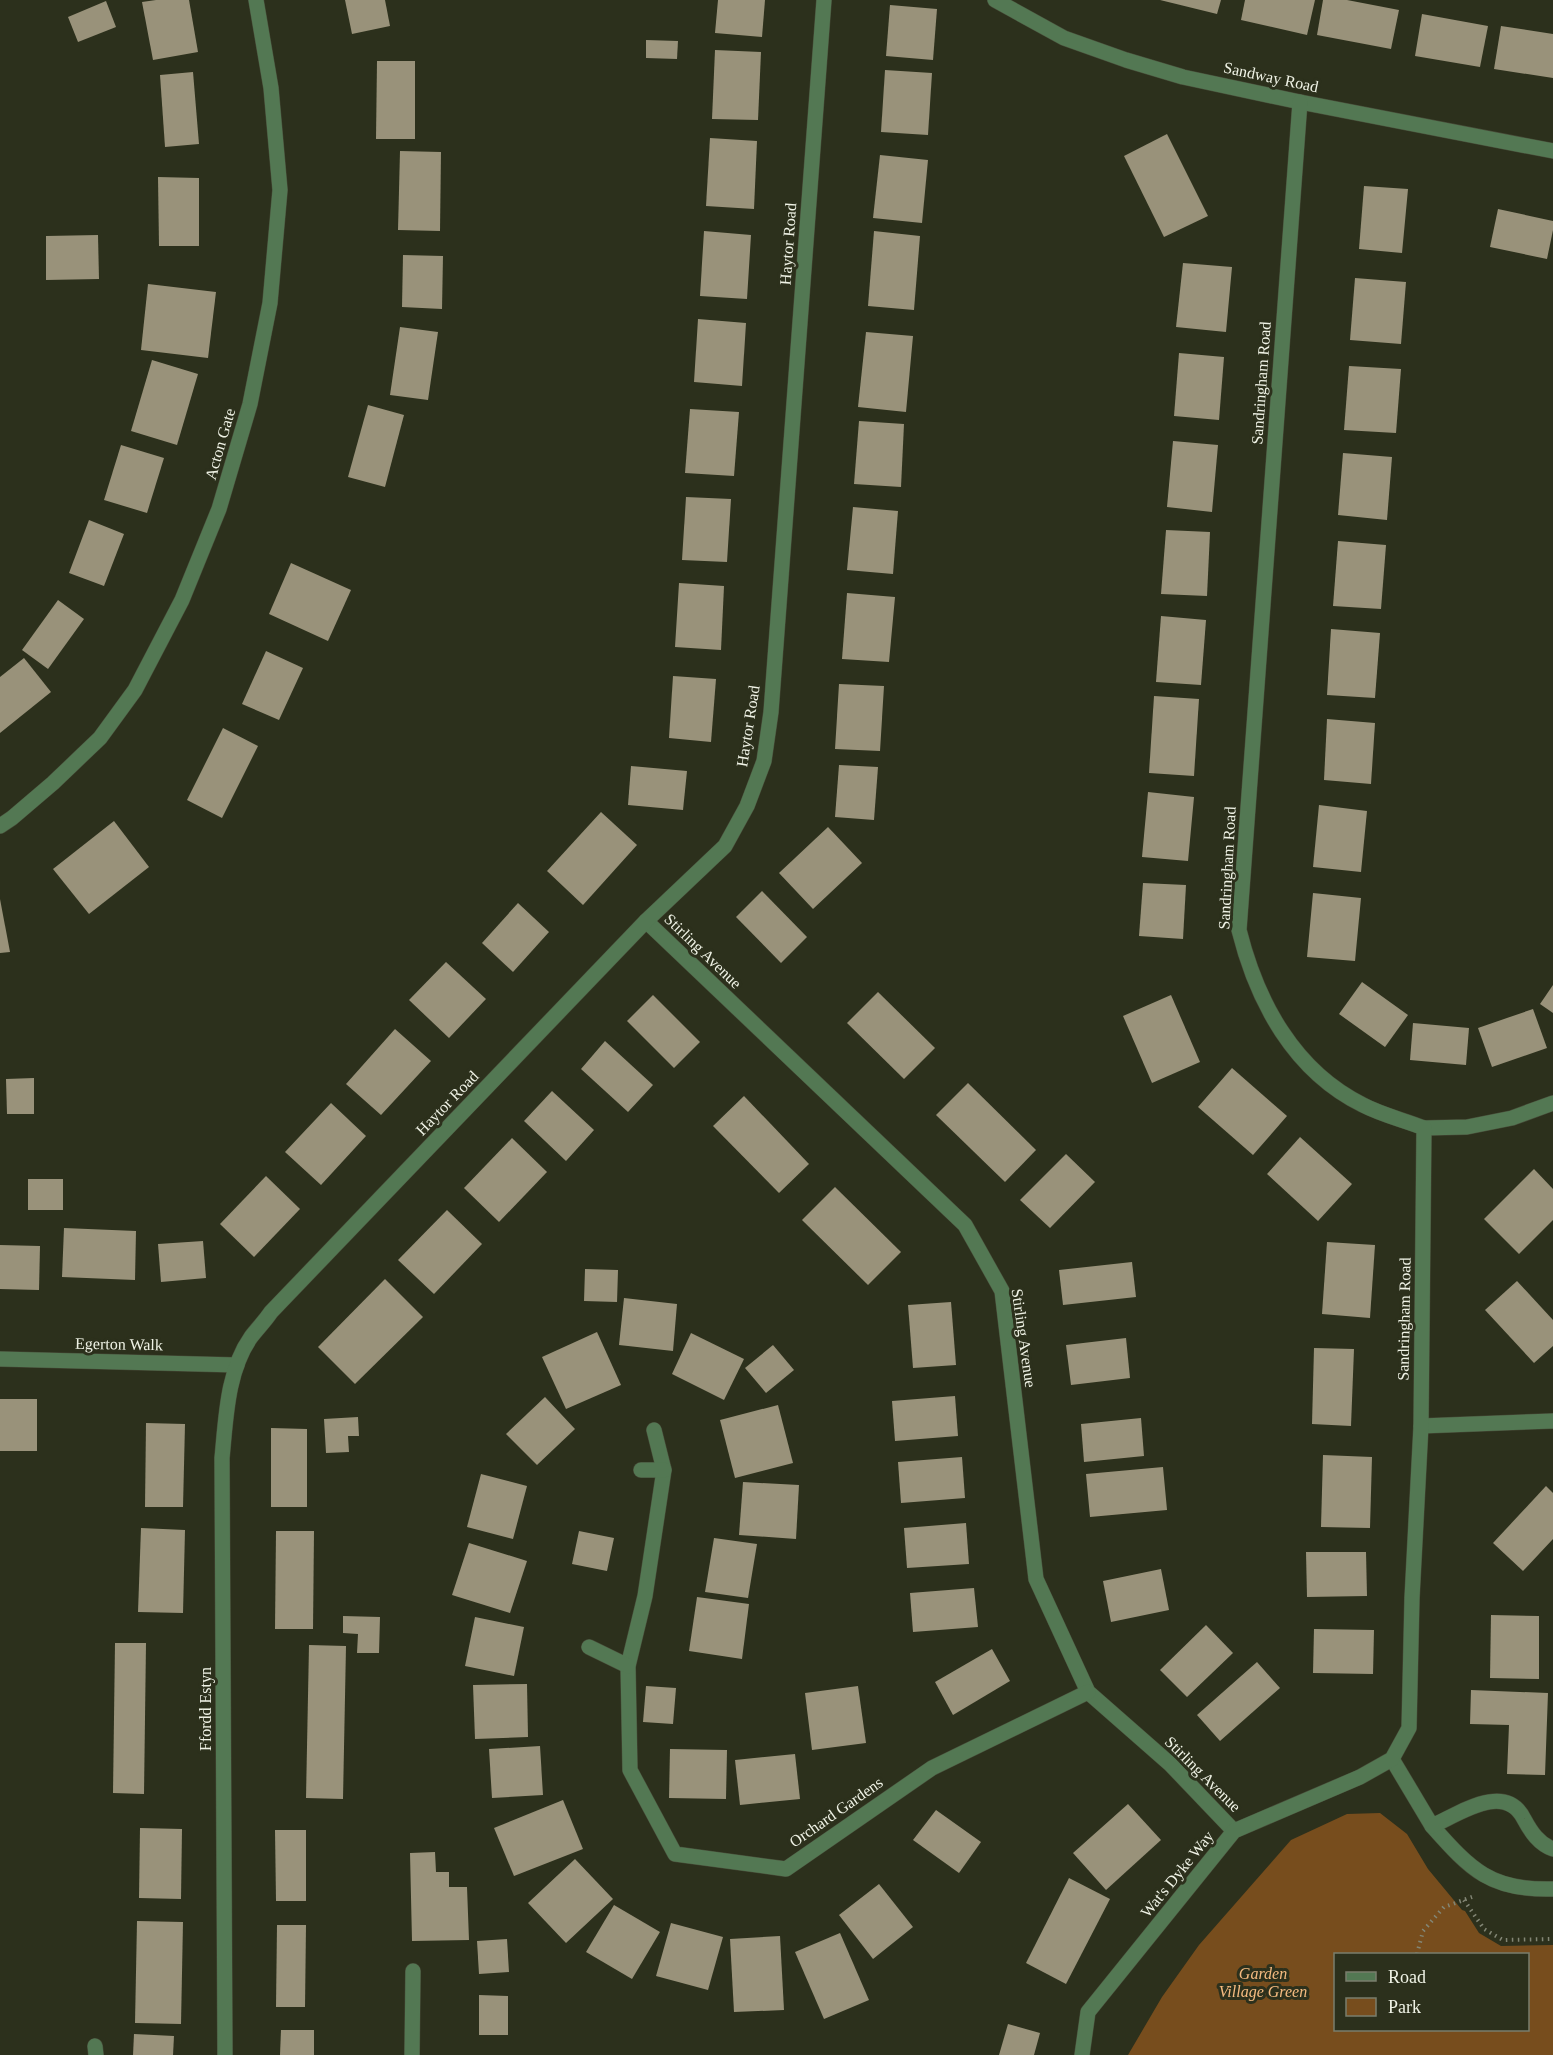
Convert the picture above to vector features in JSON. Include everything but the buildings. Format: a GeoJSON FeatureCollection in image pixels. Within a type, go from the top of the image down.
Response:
{"type":"FeatureCollection","features":[{"type":"Feature","properties":{"kind":"street","name":"Acton Gate"},"geometry":{"type":"LineString","coordinates":[[0,826],[53,783],[100,738],[135,690],[182,600],[219,509],[250,404],[270,303],[280,190],[271,88],[256,0]]}},
{"type":"Feature","properties":{"kind":"street","name":"Haytor Road"},"geometry":{"type":"LineString","coordinates":[[237,1365],[250,1338],[272,1312],[646,921],[725,846],[747,806],[764,761],[771,712],[824,0]]}},
{"type":"Feature","properties":{"kind":"street","name":"Sandway Road"},"geometry":{"type":"LineString","coordinates":[[995,0],[1064,38],[1126,60],[1183,76],[1300,102],[1553,151]]}},
{"type":"Feature","properties":{"kind":"street","name":"Sandringham Road"},"geometry":{"type":"LineString","coordinates":[[1300,102],[1239,930],[1246,959],[1262,997],[1281,1033],[1302,1060],[1335,1089],[1364,1106],[1424,1128],[1421,1426],[1412,1598],[1410,1728],[1392,1759]]}},
{"type":"Feature","properties":{"kind":"street","name":"Stirling Avenue"},"geometry":{"type":"LineString","coordinates":[[646,921],[964,1225],[1002,1291],[1036,1579],[1088,1692],[1170,1764],[1234,1832]]}},
{"type":"Feature","properties":{"kind":"street"},"geometry":{"type":"LineString","coordinates":[[1424,1128],[1467,1127],[1512,1118],[1553,1103]]}},
{"type":"Feature","properties":{"kind":"street","name":"Egerton Walk"},"geometry":{"type":"LineString","coordinates":[[0,1359],[237,1365]]}},
{"type":"Feature","properties":{"kind":"street","name":"Ffordd Estyn"},"geometry":{"type":"LineString","coordinates":[[225,2055],[222,1458],[227,1406],[237,1365]]}},
{"type":"Feature","properties":{"kind":"street"},"geometry":{"type":"LineString","coordinates":[[1421,1426],[1553,1421]]}},
{"type":"Feature","properties":{"kind":"street","name":"Orchard Gardens"},"geometry":{"type":"LineString","coordinates":[[654,1430],[664,1470],[645,1596],[628,1666],[630,1770],[675,1854],[786,1869],[932,1768],[1088,1692]]}},
{"type":"Feature","properties":{"kind":"street"},"geometry":{"type":"LineString","coordinates":[[640,1470],[664,1470]]}},
{"type":"Feature","properties":{"kind":"street"},"geometry":{"type":"LineString","coordinates":[[588,1647],[628,1666]]}},
{"type":"Feature","properties":{"kind":"street"},"geometry":{"type":"LineString","coordinates":[[1392,1759],[1432,1826],[1463,1861],[1488,1878],[1517,1887],[1553,1889]]}},
{"type":"Feature","properties":{"kind":"street","name":"Wat's Dyke Way"},"geometry":{"type":"LineString","coordinates":[[1082,2055],[1088,2012],[1234,1832],[1360,1777],[1392,1759]]}},
{"type":"Feature","properties":{"kind":"street"},"geometry":{"type":"LineString","coordinates":[[1432,1826],[1480,1804],[1495,1800],[1510,1803],[1520,1811],[1535,1837],[1553,1849]]}},
{"type":"Feature","properties":{"kind":"street"},"geometry":{"type":"LineString","coordinates":[[412,2055],[413,1971]]}},
{"type":"Feature","properties":{"kind":"path"},"geometry":{"type":"LineString","coordinates":[[1417,1953],[1423,1931],[1444,1907],[1517,1887]]}},
{"type":"Feature","properties":{"kind":"path"},"geometry":{"type":"LineString","coordinates":[[1463,1900],[1484,1929],[1503,1940],[1553,1939]]}},
{"type":"Feature","properties":{"kind":"green space","name":"Garden Village Green"},"geometry":{"type":"Polygon","coordinates":[[[1380,1813],[1407,1834],[1428,1869],[1465,1911],[1479,1933],[1501,1946],[1553,1945],[1553,2055],[1128,2055],[1162,1997],[1199,1945],[1291,1840],[1347,1814],[1380,1813]]]}}]}
